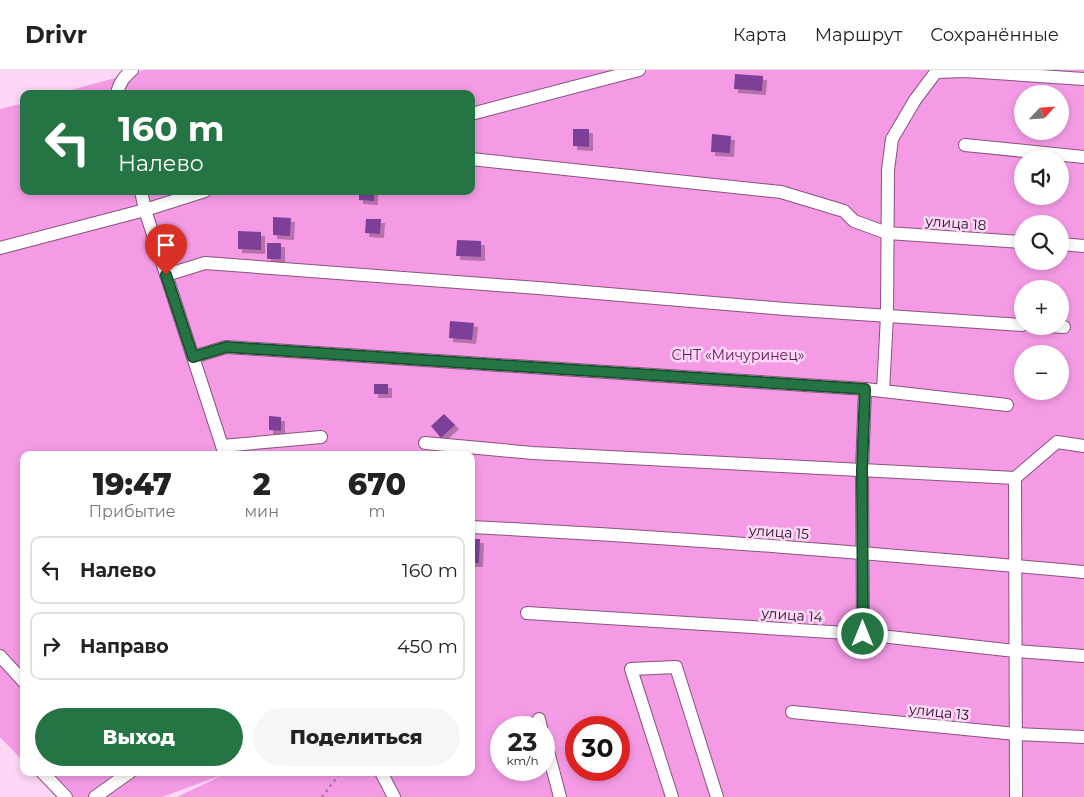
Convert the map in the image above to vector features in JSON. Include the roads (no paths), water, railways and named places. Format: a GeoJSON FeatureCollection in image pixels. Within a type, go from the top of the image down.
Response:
{"type":"FeatureCollection","features":[{"type":"Feature","properties":{"kind":"street"},"geometry":{"type":"LineString","coordinates":[[118,90],[124,77],[132,70]]}},
{"type":"Feature","properties":{"kind":"street"},"geometry":{"type":"LineString","coordinates":[[475,113],[639,70]]}},
{"type":"Feature","properties":{"kind":"street"},"geometry":{"type":"LineString","coordinates":[[883,391],[888,170],[892,139],[915,100],[936,72],[966,71],[1084,78]]}},
{"type":"Feature","properties":{"kind":"street"},"geometry":{"type":"LineString","coordinates":[[965,145],[1084,157]]}},
{"type":"Feature","properties":{"kind":"street","name":"улица 18"},"geometry":{"type":"LineString","coordinates":[[475,160],[781,192],[844,211],[854,222],[887,233],[1014,241]]}},
{"type":"Feature","properties":{"kind":"street"},"geometry":{"type":"LineString","coordinates":[[142,195],[145,210],[224,451],[321,437]]}},
{"type":"Feature","properties":{"kind":"street"},"geometry":{"type":"LineString","coordinates":[[0,248],[145,210],[192,195]]}},
{"type":"Feature","properties":{"kind":"street"},"geometry":{"type":"LineString","coordinates":[[1069,245],[1084,246]]}},
{"type":"Feature","properties":{"kind":"street"},"geometry":{"type":"LineString","coordinates":[[166,275],[205,263],[785,309],[1014,324]]}},
{"type":"Feature","properties":{"kind":"street"},"geometry":{"type":"LineString","coordinates":[[193,357],[226,347],[865,389],[1007,405]]}},
{"type":"Feature","properties":{"kind":"street"},"geometry":{"type":"LineString","coordinates":[[863,634],[862,470],[865,389]]}},
{"type":"Feature","properties":{"kind":"street"},"geometry":{"type":"LineString","coordinates":[[425,443],[533,453],[1015,478],[1057,442],[1084,446]]}},
{"type":"Feature","properties":{"kind":"street"},"geometry":{"type":"LineString","coordinates":[[1015,478],[1016,797]]}},
{"type":"Feature","properties":{"kind":"street","name":"улица 15"},"geometry":{"type":"LineString","coordinates":[[475,527],[572,532],[863,553],[1084,572]]}},
{"type":"Feature","properties":{"kind":"street","name":"улица 14"},"geometry":{"type":"LineString","coordinates":[[527,613],[863,634],[1015,651],[1084,656]]}},
{"type":"Feature","properties":{"kind":"street"},"geometry":{"type":"LineString","coordinates":[[0,656],[20,678]]}},
{"type":"Feature","properties":{"kind":"street"},"geometry":{"type":"LineString","coordinates":[[672,797],[631,669],[676,667],[717,797]]}},
{"type":"Feature","properties":{"kind":"street","name":"улица 13"},"geometry":{"type":"LineString","coordinates":[[792,712],[1016,734],[1084,737]]}},
{"type":"Feature","properties":{"kind":"street"},"geometry":{"type":"LineString","coordinates":[[46,776],[66,797]]}},
{"type":"Feature","properties":{"kind":"street"},"geometry":{"type":"LineString","coordinates":[[95,797],[124,776]]}},
{"type":"Feature","properties":{"kind":"street"},"geometry":{"type":"LineString","coordinates":[[383,776],[394,797]]}},
{"type":"Feature","properties":{"kind":"street"},"geometry":{"type":"LineString","coordinates":[[555,778],[560,797]]}},
{"type":"Feature","properties":{"kind":"park label","name":"СНТ «Мичуринец»"},"geometry":{"type":"Point","coordinates":[738,355]}}]}
